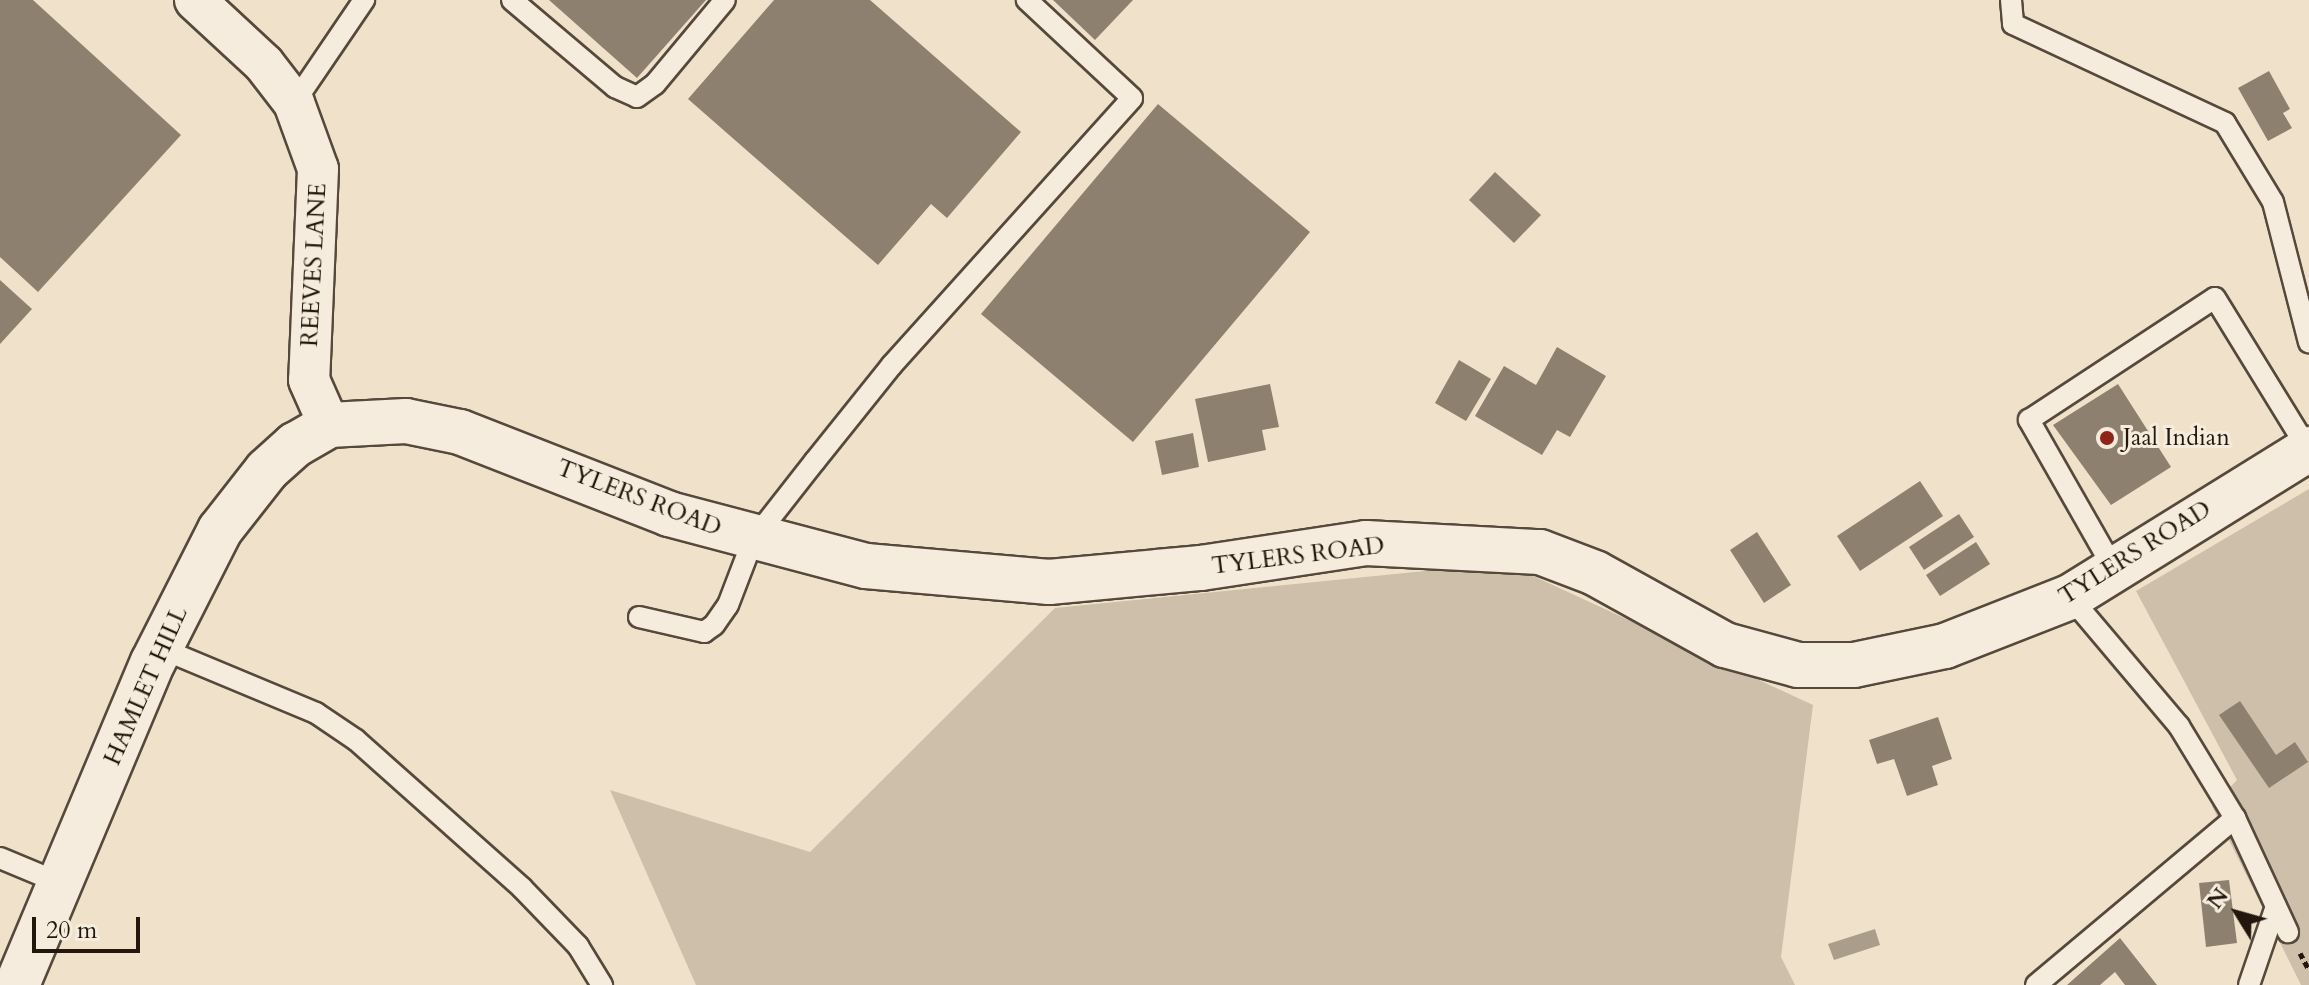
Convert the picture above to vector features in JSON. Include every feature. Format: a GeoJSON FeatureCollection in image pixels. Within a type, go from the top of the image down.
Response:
{"type":"FeatureCollection","features":[{"type":"Feature","properties":{"kind":"street","name":"REEVES LANE"},"geometry":{"type":"LineString","coordinates":[[195,0],[264,64],[294,103],[318,169],[309,380],[329,425]]}},
{"type":"Feature","properties":{"kind":"street","name":"TYLERS ROAD"},"geometry":{"type":"LineString","coordinates":[[329,425],[406,421],[460,432],[669,514],[753,540],[866,566],[1049,582],[1201,568],[1366,543],[1540,552],[1595,573],[1725,645],[1798,665],[1854,665],[1945,646],[2070,597],[2309,449]]}},
{"type":"Feature","properties":{"kind":"street","name":"HAMLET HILL"},"geometry":{"type":"LineString","coordinates":[[17,985],[160,648],[220,530],[267,470],[295,445],[329,425]]}},
{"type":"Feature","properties":{"kind":"lane"},"geometry":{"type":"LineString","coordinates":[[294,103],[364,0]]}},
{"type":"Feature","properties":{"kind":"lane"},"geometry":{"type":"LineString","coordinates":[[512,0],[615,87],[637,97],[655,84],[725,0]]}},
{"type":"Feature","properties":{"kind":"lane"},"geometry":{"type":"LineString","coordinates":[[639,617],[704,632],[724,615],[753,540],[891,366],[1132,98],[1027,0]]}},
{"type":"Feature","properties":{"kind":"lane"},"geometry":{"type":"LineString","coordinates":[[2011,0],[2013,24],[2225,123],[2273,202],[2309,342]]}},
{"type":"Feature","properties":{"kind":"lane"},"geometry":{"type":"LineString","coordinates":[[2114,569],[2029,420],[2215,298],[2309,449]]}},
{"type":"Feature","properties":{"kind":"lane"},"geometry":{"type":"LineString","coordinates":[[2070,597],[2179,726],[2235,818],[2288,932]]}},
{"type":"Feature","properties":{"kind":"lane"},"geometry":{"type":"LineString","coordinates":[[160,648],[276,694],[356,740],[522,888],[578,946],[602,985]]}},
{"type":"Feature","properties":{"kind":"lane"},"geometry":{"type":"LineString","coordinates":[[2036,985],[2235,818]]}},
{"type":"Feature","properties":{"kind":"lane"},"geometry":{"type":"LineString","coordinates":[[0,858],[60,883]]}},
{"type":"Feature","properties":{"kind":"lane"},"geometry":{"type":"LineString","coordinates":[[2249,985],[2276,906]]}},
{"type":"Feature","properties":{"kind":"shaded area"},"geometry":{"type":"Polygon","coordinates":[[[2309,489],[2309,985],[2301,985],[2212,806],[2237,780],[2136,591],[2309,489]]]}},
{"type":"Feature","properties":{"kind":"shaded area"},"geometry":{"type":"Polygon","coordinates":[[[1505,563],[1813,705],[1781,957],[1795,985],[696,985],[610,790],[810,852],[1055,608],[1505,563]]]}},
{"type":"Feature","properties":{"kind":"shaded area"},"geometry":{"type":"Polygon","coordinates":[[[1875,929],[1880,945],[1834,960],[1828,944],[1875,929]]]}},
{"type":"Feature","properties":{"kind":"building"},"geometry":{"type":"Polygon","coordinates":[[[0,0],[33,0],[181,135],[38,292],[0,257],[0,0]]]}},
{"type":"Feature","properties":{"kind":"building"},"geometry":{"type":"Polygon","coordinates":[[[549,0],[706,0],[637,78],[549,0]]]}},
{"type":"Feature","properties":{"kind":"building"},"geometry":{"type":"Polygon","coordinates":[[[774,0],[870,0],[1021,132],[947,218],[931,204],[878,265],[688,99],[774,0]]]}},
{"type":"Feature","properties":{"kind":"building"},"geometry":{"type":"Polygon","coordinates":[[[1053,0],[1133,0],[1095,40],[1053,0]]]}},
{"type":"Feature","properties":{"kind":"building"},"geometry":{"type":"Polygon","coordinates":[[[2269,71],[2290,109],[2283,113],[2292,128],[2268,141],[2238,88],[2269,71]]]}},
{"type":"Feature","properties":{"kind":"building"},"geometry":{"type":"Polygon","coordinates":[[[1158,104],[1310,232],[1133,442],[981,314],[1158,104]]]}},
{"type":"Feature","properties":{"kind":"building"},"geometry":{"type":"Polygon","coordinates":[[[1495,172],[1541,215],[1514,243],[1469,200],[1495,172]]]}},
{"type":"Feature","properties":{"kind":"building"},"geometry":{"type":"Polygon","coordinates":[[[0,280],[32,309],[0,344],[0,280]]]}},
{"type":"Feature","properties":{"kind":"building"},"geometry":{"type":"Polygon","coordinates":[[[1557,347],[1606,376],[1570,437],[1557,430],[1542,455],[1475,416],[1504,366],[1536,385],[1557,347]]]}},
{"type":"Feature","properties":{"kind":"building"},"geometry":{"type":"Polygon","coordinates":[[[1459,360],[1491,379],[1466,421],[1435,403],[1459,360]]]}},
{"type":"Feature","properties":{"kind":"building"},"geometry":{"type":"Polygon","coordinates":[[[1270,384],[1279,427],[1262,430],[1266,450],[1208,462],[1195,399],[1270,384]]]}},
{"type":"Feature","properties":{"kind":"building","name":"Jaal Indian"},"geometry":{"type":"Polygon","coordinates":[[[2118,384],[2171,467],[2111,505],[2053,425],[2118,384]]]}},
{"type":"Feature","properties":{"kind":"building"},"geometry":{"type":"Polygon","coordinates":[[[1193,433],[1199,467],[1162,475],[1155,441],[1193,433]]]}},
{"type":"Feature","properties":{"kind":"building"},"geometry":{"type":"Polygon","coordinates":[[[1920,481],[1943,516],[1860,571],[1837,536],[1920,481]]]}},
{"type":"Feature","properties":{"kind":"building"},"geometry":{"type":"Polygon","coordinates":[[[1959,514],[1974,537],[1924,570],[1909,547],[1959,514]]]}},
{"type":"Feature","properties":{"kind":"building"},"geometry":{"type":"Polygon","coordinates":[[[1757,532],[1791,585],[1764,603],[1730,550],[1757,532]]]}},
{"type":"Feature","properties":{"kind":"building"},"geometry":{"type":"Polygon","coordinates":[[[1976,542],[1990,564],[1940,596],[1926,575],[1976,542]]]}},
{"type":"Feature","properties":{"kind":"building"},"geometry":{"type":"Polygon","coordinates":[[[2240,701],[2276,755],[2295,742],[2308,762],[2269,788],[2219,715],[2240,701]]]}},
{"type":"Feature","properties":{"kind":"building"},"geometry":{"type":"Polygon","coordinates":[[[1938,717],[1952,759],[1932,766],[1938,785],[1907,796],[1894,759],[1877,764],[1869,740],[1938,717]]]}},
{"type":"Feature","properties":{"kind":"building"},"geometry":{"type":"Polygon","coordinates":[[[2229,880],[2237,943],[2206,947],[2199,883],[2229,880]]]}},
{"type":"Feature","properties":{"kind":"building"},"geometry":{"type":"Polygon","coordinates":[[[2120,938],[2157,985],[2125,985],[2115,972],[2100,985],[2067,985],[2120,938]]]}},
{"type":"Feature","properties":{"kind":"place","name":"Jaal Indian"},"geometry":{"type":"Point","coordinates":[2107,438]}}]}
